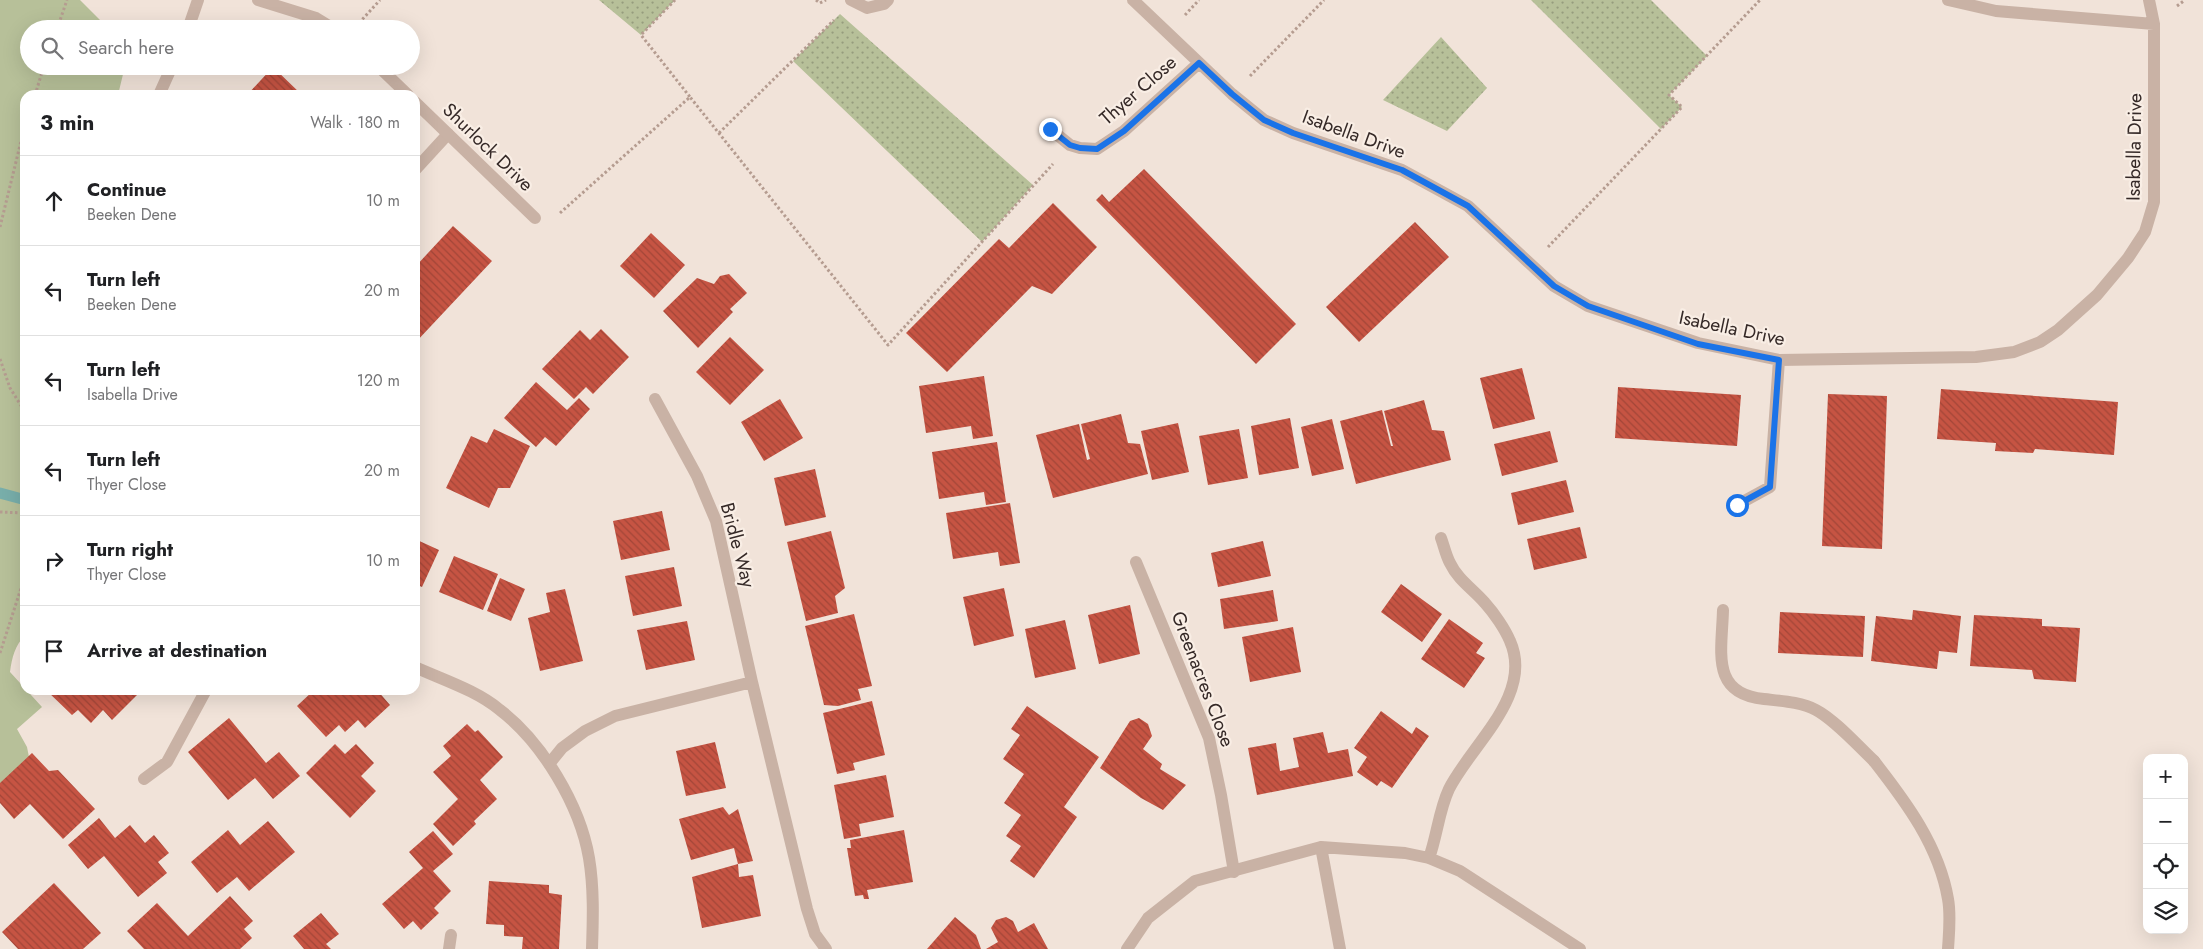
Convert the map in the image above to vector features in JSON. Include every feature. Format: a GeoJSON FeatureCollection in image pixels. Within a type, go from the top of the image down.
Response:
{"type":"FeatureCollection","features":[{"type":"Feature","properties":{"kind":"street"},"geometry":{"type":"LineString","coordinates":[[191,20],[198,0]]}},
{"type":"Feature","properties":{"kind":"street"},"geometry":{"type":"LineString","coordinates":[[258,0],[319,20]]}},
{"type":"Feature","properties":{"kind":"street"},"geometry":{"type":"LineString","coordinates":[[852,1],[867,8],[884,4],[888,0]]}},
{"type":"Feature","properties":{"kind":"street","name":"Isabella Drive"},"geometry":{"type":"LineString","coordinates":[[1133,0],[1232,94],[1264,120],[1293,133],[1402,170],[1468,206],[1554,286],[1588,306],[1698,344],[1779,360],[1976,357],[2014,352],[2040,342],[2058,330],[2097,295],[2128,258],[2145,232],[2154,202],[2154,24],[2149,0]]}},
{"type":"Feature","properties":{"kind":"street"},"geometry":{"type":"LineString","coordinates":[[1948,0],[1996,11],[2154,24]]}},
{"type":"Feature","properties":{"kind":"street","name":"Thyer Close"},"geometry":{"type":"LineString","coordinates":[[1050,129],[1070,145],[1080,148],[1097,149],[1124,131],[1199,63]]}},
{"type":"Feature","properties":{"kind":"street"},"geometry":{"type":"LineString","coordinates":[[161,90],[168,75]]}},
{"type":"Feature","properties":{"kind":"street"},"geometry":{"type":"LineString","coordinates":[[387,75],[403,90]]}},
{"type":"Feature","properties":{"kind":"street","name":"Shurlock Drive"},"geometry":{"type":"LineString","coordinates":[[420,107],[534,218]]}},
{"type":"Feature","properties":{"kind":"street"},"geometry":{"type":"LineString","coordinates":[[420,165],[448,134]]}},
{"type":"Feature","properties":{"kind":"street"},"geometry":{"type":"LineString","coordinates":[[1737,505],[1770,487],[1779,360]]}},
{"type":"Feature","properties":{"kind":"street","name":"Bridle Way"},"geometry":{"type":"LineString","coordinates":[[655,399],[698,476],[716,521],[752,682],[807,909],[815,934],[826,949]]}},
{"type":"Feature","properties":{"kind":"street"},"geometry":{"type":"LineString","coordinates":[[1429,858],[1448,791],[1460,769],[1509,698],[1515,679],[1515,659],[1510,641],[1486,603],[1467,587],[1450,563],[1441,538]]}},
{"type":"Feature","properties":{"kind":"street","name":"Greenacres Close"},"geometry":{"type":"LineString","coordinates":[[1136,562],[1209,738],[1234,872]]}},
{"type":"Feature","properties":{"kind":"street"},"geometry":{"type":"LineString","coordinates":[[1723,610],[1722,668],[1729,684],[1745,696],[1784,701],[1816,710],[1874,761],[1903,798],[1925,834],[1941,872],[1949,900],[1948,949]]}},
{"type":"Feature","properties":{"kind":"street"},"geometry":{"type":"LineString","coordinates":[[420,669],[470,691],[500,709],[526,733],[549,764],[573,807],[589,857],[593,908],[592,949]]}},
{"type":"Feature","properties":{"kind":"street"},"geometry":{"type":"LineString","coordinates":[[549,764],[562,748],[585,731],[615,716],[752,682]]}},
{"type":"Feature","properties":{"kind":"street"},"geometry":{"type":"LineString","coordinates":[[144,779],[167,762],[203,695]]}},
{"type":"Feature","properties":{"kind":"street"},"geometry":{"type":"LineString","coordinates":[[1320,847],[1340,949]]}},
{"type":"Feature","properties":{"kind":"street"},"geometry":{"type":"LineString","coordinates":[[1127,949],[1148,918],[1195,881],[1234,872],[1320,847],[1386,851],[1429,858],[1460,871],[1580,949]]}},
{"type":"Feature","properties":{"kind":"street"},"geometry":{"type":"LineString","coordinates":[[449,949],[451,935]]}},
{"type":"Feature","properties":{"kind":"path"},"geometry":{"type":"LineString","coordinates":[[60,20],[67,0]]}},
{"type":"Feature","properties":{"kind":"path"},"geometry":{"type":"LineString","coordinates":[[362,20],[380,0]]}},
{"type":"Feature","properties":{"kind":"path"},"geometry":{"type":"LineString","coordinates":[[675,0],[641,35],[888,345],[1070,145]]}},
{"type":"Feature","properties":{"kind":"path"},"geometry":{"type":"LineString","coordinates":[[816,0],[820,3],[826,0]]}},
{"type":"Feature","properties":{"kind":"path"},"geometry":{"type":"LineString","coordinates":[[1232,94],[1324,0]]}},
{"type":"Feature","properties":{"kind":"path"},"geometry":{"type":"LineString","coordinates":[[1531,265],[1682,107],[1669,95],[1760,0]]}},
{"type":"Feature","properties":{"kind":"path"},"geometry":{"type":"LineString","coordinates":[[719,133],[852,1]]}},
{"type":"Feature","properties":{"kind":"path"},"geometry":{"type":"LineString","coordinates":[[37,90],[41,75]]}},
{"type":"Feature","properties":{"kind":"path"},"geometry":{"type":"LineString","coordinates":[[534,218],[544,227],[690,97]]}},
{"type":"Feature","properties":{"kind":"path"},"geometry":{"type":"LineString","coordinates":[[0,226],[20,145]]}},
{"type":"Feature","properties":{"kind":"path"},"geometry":{"type":"LineString","coordinates":[[0,360],[10,388],[20,404]]}},
{"type":"Feature","properties":{"kind":"path"},"geometry":{"type":"LineString","coordinates":[[0,512],[20,513]]}},
{"type":"Feature","properties":{"kind":"path"},"geometry":{"type":"LineString","coordinates":[[0,653],[20,591]]}},
{"type":"Feature","properties":{"kind":"green space"},"geometry":{"type":"Polygon","coordinates":[[[0,0],[80,0],[100,20],[20,20],[20,75],[123,75],[119,90],[20,90],[20,642],[14,652],[10,672],[20,683],[20,695],[31,695],[42,707],[17,729],[27,747],[30,762],[0,799],[0,0]]]}},
{"type":"Feature","properties":{"kind":"green space"},"geometry":{"type":"Polygon","coordinates":[[[599,0],[675,0],[641,35],[599,0]]]}},
{"type":"Feature","properties":{"kind":"green space"},"geometry":{"type":"Polygon","coordinates":[[[1531,0],[1651,0],[1707,56],[1669,95],[1682,107],[1661,129],[1531,0]]]}},
{"type":"Feature","properties":{"kind":"green space"},"geometry":{"type":"Polygon","coordinates":[[[840,14],[1033,185],[982,242],[793,61],[840,14]]]}},
{"type":"Feature","properties":{"kind":"green space"},"geometry":{"type":"Polygon","coordinates":[[[1441,37],[1487,88],[1447,131],[1383,100],[1441,37]]]}},
{"type":"Feature","properties":{"kind":"building"},"geometry":{"type":"Polygon","coordinates":[[[266,75],[281,75],[297,90],[252,90],[266,75]]]}},
{"type":"Feature","properties":{"kind":"building"},"geometry":{"type":"Polygon","coordinates":[[[1144,169],[1296,324],[1256,364],[1096,200],[1102,194],[1109,202],[1144,169]]]}},
{"type":"Feature","properties":{"kind":"building"},"geometry":{"type":"Polygon","coordinates":[[[1053,203],[1097,247],[1052,294],[1032,286],[947,372],[906,333],[999,239],[1009,248],[1053,203]]]}},
{"type":"Feature","properties":{"kind":"building"},"geometry":{"type":"Polygon","coordinates":[[[1415,222],[1449,257],[1359,342],[1326,307],[1415,222]]]}},
{"type":"Feature","properties":{"kind":"building"},"geometry":{"type":"Polygon","coordinates":[[[453,226],[492,261],[420,338],[420,262],[453,226]]]}},
{"type":"Feature","properties":{"kind":"building"},"geometry":{"type":"Polygon","coordinates":[[[651,233],[685,265],[654,298],[620,266],[651,233]]]}},
{"type":"Feature","properties":{"kind":"building"},"geometry":{"type":"Polygon","coordinates":[[[729,274],[747,293],[730,309],[733,312],[698,348],[663,311],[697,278],[714,284],[720,276],[729,274]]]}},
{"type":"Feature","properties":{"kind":"building"},"geometry":{"type":"Polygon","coordinates":[[[601,329],[629,357],[593,394],[586,387],[574,399],[542,369],[580,330],[590,340],[601,329]]]}},
{"type":"Feature","properties":{"kind":"building"},"geometry":{"type":"Polygon","coordinates":[[[730,337],[764,370],[730,405],[696,372],[730,337]]]}},
{"type":"Feature","properties":{"kind":"building"},"geometry":{"type":"Polygon","coordinates":[[[1522,368],[1535,419],[1493,429],[1480,378],[1522,368]]]}},
{"type":"Feature","properties":{"kind":"building"},"geometry":{"type":"Polygon","coordinates":[[[984,376],[993,436],[973,439],[971,426],[926,433],[919,386],[984,376]]]}},
{"type":"Feature","properties":{"kind":"building"},"geometry":{"type":"Polygon","coordinates":[[[536,382],[567,410],[579,398],[590,409],[556,446],[545,437],[536,447],[504,418],[536,382]]]}},
{"type":"Feature","properties":{"kind":"building"},"geometry":{"type":"Polygon","coordinates":[[[1618,387],[1741,395],[1737,446],[1615,438],[1618,387]]]}},
{"type":"Feature","properties":{"kind":"building"},"geometry":{"type":"Polygon","coordinates":[[[1941,389],[2118,402],[2114,455],[2035,449],[2033,453],[1995,451],[1996,443],[1937,439],[1941,389]]]}},
{"type":"Feature","properties":{"kind":"building"},"geometry":{"type":"Polygon","coordinates":[[[1828,394],[1887,396],[1882,549],[1822,546],[1828,394]]]}},
{"type":"Feature","properties":{"kind":"building"},"geometry":{"type":"Polygon","coordinates":[[[780,399],[803,438],[764,461],[741,422],[780,399]]]}},
{"type":"Feature","properties":{"kind":"building"},"geometry":{"type":"Polygon","coordinates":[[[1424,400],[1432,430],[1444,431],[1451,460],[1356,484],[1340,421],[1382,410],[1391,446],[1393,446],[1384,411],[1424,400]]]}},
{"type":"Feature","properties":{"kind":"building"},"geometry":{"type":"Polygon","coordinates":[[[1121,414],[1128,443],[1140,444],[1148,474],[1053,498],[1036,435],[1079,424],[1087,460],[1090,459],[1081,424],[1121,414]]]}},
{"type":"Feature","properties":{"kind":"building"},"geometry":{"type":"Polygon","coordinates":[[[1290,418],[1299,468],[1259,475],[1251,426],[1290,418]]]}},
{"type":"Feature","properties":{"kind":"building"},"geometry":{"type":"Polygon","coordinates":[[[1332,419],[1344,469],[1312,476],[1301,427],[1332,419]]]}},
{"type":"Feature","properties":{"kind":"building"},"geometry":{"type":"Polygon","coordinates":[[[1178,423],[1189,472],[1152,480],[1141,431],[1178,423]]]}},
{"type":"Feature","properties":{"kind":"building"},"geometry":{"type":"Polygon","coordinates":[[[494,429],[530,446],[510,488],[498,488],[489,508],[446,488],[471,436],[487,443],[494,429]]]}},
{"type":"Feature","properties":{"kind":"building"},"geometry":{"type":"Polygon","coordinates":[[[1239,429],[1248,478],[1208,485],[1199,436],[1239,429]]]}},
{"type":"Feature","properties":{"kind":"building"},"geometry":{"type":"Polygon","coordinates":[[[1550,431],[1558,462],[1502,476],[1494,444],[1550,431]]]}},
{"type":"Feature","properties":{"kind":"building"},"geometry":{"type":"Polygon","coordinates":[[[997,442],[1006,502],[986,505],[984,492],[939,499],[932,452],[997,442]]]}},
{"type":"Feature","properties":{"kind":"building"},"geometry":{"type":"Polygon","coordinates":[[[815,469],[826,517],[785,526],[774,478],[815,469]]]}},
{"type":"Feature","properties":{"kind":"building"},"geometry":{"type":"Polygon","coordinates":[[[1566,480],[1574,512],[1518,525],[1511,493],[1566,480]]]}},
{"type":"Feature","properties":{"kind":"building"},"geometry":{"type":"Polygon","coordinates":[[[1010,503],[1020,563],[1000,566],[998,552],[953,559],[946,513],[1010,503]]]}},
{"type":"Feature","properties":{"kind":"building"},"geometry":{"type":"Polygon","coordinates":[[[662,511],[670,550],[621,560],[613,521],[662,511]]]}},
{"type":"Feature","properties":{"kind":"building"},"geometry":{"type":"Polygon","coordinates":[[[1580,527],[1587,558],[1534,570],[1527,539],[1580,527]]]}},
{"type":"Feature","properties":{"kind":"building"},"geometry":{"type":"Polygon","coordinates":[[[831,531],[845,588],[835,596],[838,613],[806,621],[787,542],[831,531]]]}},
{"type":"Feature","properties":{"kind":"building"},"geometry":{"type":"Polygon","coordinates":[[[420,541],[439,550],[422,587],[420,586],[420,541]]]}},
{"type":"Feature","properties":{"kind":"building"},"geometry":{"type":"Polygon","coordinates":[[[1263,541],[1271,576],[1218,587],[1211,553],[1263,541]]]}},
{"type":"Feature","properties":{"kind":"building"},"geometry":{"type":"Polygon","coordinates":[[[454,556],[498,574],[483,610],[439,592],[454,556]]]}},
{"type":"Feature","properties":{"kind":"building"},"geometry":{"type":"Polygon","coordinates":[[[674,567],[682,606],[633,616],[625,576],[674,567]]]}},
{"type":"Feature","properties":{"kind":"building"},"geometry":{"type":"Polygon","coordinates":[[[500,578],[525,589],[511,621],[487,611],[500,578]]]}},
{"type":"Feature","properties":{"kind":"building"},"geometry":{"type":"Polygon","coordinates":[[[1401,584],[1442,614],[1422,642],[1381,612],[1401,584]]]}},
{"type":"Feature","properties":{"kind":"building"},"geometry":{"type":"Polygon","coordinates":[[[1004,588],[1014,636],[974,646],[963,597],[1004,588]]]}},
{"type":"Feature","properties":{"kind":"building"},"geometry":{"type":"Polygon","coordinates":[[[565,589],[583,661],[540,671],[528,618],[550,612],[546,593],[565,589]]]}},
{"type":"Feature","properties":{"kind":"building"},"geometry":{"type":"Polygon","coordinates":[[[1273,590],[1278,621],[1224,629],[1220,599],[1273,590]]]}},
{"type":"Feature","properties":{"kind":"building"},"geometry":{"type":"Polygon","coordinates":[[[1130,605],[1140,654],[1099,664],[1088,615],[1130,605]]]}},
{"type":"Feature","properties":{"kind":"building"},"geometry":{"type":"Polygon","coordinates":[[[1913,610],[1961,616],[1957,653],[1939,651],[1937,669],[1871,661],[1876,616],[1912,620],[1913,610]]]}},
{"type":"Feature","properties":{"kind":"building"},"geometry":{"type":"Polygon","coordinates":[[[1780,612],[1865,616],[1863,657],[1778,653],[1780,612]]]}},
{"type":"Feature","properties":{"kind":"building"},"geometry":{"type":"Polygon","coordinates":[[[854,614],[872,686],[858,689],[861,700],[838,706],[824,705],[805,626],[854,614]]]}},
{"type":"Feature","properties":{"kind":"building"},"geometry":{"type":"Polygon","coordinates":[[[1974,615],[2042,619],[2042,626],[2080,628],[2076,682],[2034,679],[2032,670],[1970,666],[1974,615]]]}},
{"type":"Feature","properties":{"kind":"building"},"geometry":{"type":"Polygon","coordinates":[[[1449,619],[1483,643],[1476,653],[1485,658],[1464,688],[1421,659],[1449,619]]]}},
{"type":"Feature","properties":{"kind":"building"},"geometry":{"type":"Polygon","coordinates":[[[1065,620],[1076,669],[1035,678],[1025,629],[1065,620]]]}},
{"type":"Feature","properties":{"kind":"building"},"geometry":{"type":"Polygon","coordinates":[[[687,621],[695,660],[646,670],[637,630],[687,621]]]}},
{"type":"Feature","properties":{"kind":"building"},"geometry":{"type":"Polygon","coordinates":[[[1293,627],[1301,672],[1250,682],[1242,637],[1293,627]]]}},
{"type":"Feature","properties":{"kind":"building"},"geometry":{"type":"Polygon","coordinates":[[[51,695],[137,695],[112,720],[103,710],[91,723],[78,710],[72,715],[51,695]]]}},
{"type":"Feature","properties":{"kind":"building"},"geometry":{"type":"Polygon","coordinates":[[[309,695],[381,695],[390,705],[365,728],[358,720],[345,732],[339,725],[326,737],[297,706],[309,695]]]}},
{"type":"Feature","properties":{"kind":"building"},"geometry":{"type":"Polygon","coordinates":[[[872,701],[885,755],[853,763],[855,770],[837,774],[823,713],[872,701]]]}},
{"type":"Feature","properties":{"kind":"building"},"geometry":{"type":"Polygon","coordinates":[[[1027,706],[1099,757],[1064,807],[1077,817],[1034,878],[1010,861],[1021,846],[1006,836],[1021,815],[1004,803],[1024,774],[1003,759],[1020,735],[1011,729],[1027,706]]]}},
{"type":"Feature","properties":{"kind":"building"},"geometry":{"type":"Polygon","coordinates":[[[1381,711],[1412,734],[1416,727],[1429,736],[1392,788],[1381,781],[1377,786],[1357,772],[1367,757],[1354,748],[1381,711]]]}},
{"type":"Feature","properties":{"kind":"building"},"geometry":{"type":"Polygon","coordinates":[[[229,718],[266,763],[279,752],[300,776],[273,799],[255,778],[228,800],[188,752],[229,718]]]}},
{"type":"Feature","properties":{"kind":"building"},"geometry":{"type":"Polygon","coordinates":[[[1139,718],[1148,724],[1152,736],[1143,749],[1162,764],[1160,769],[1186,785],[1163,810],[1141,798],[1100,768],[1130,721],[1139,718]]]}},
{"type":"Feature","properties":{"kind":"building"},"geometry":{"type":"Polygon","coordinates":[[[467,724],[475,732],[478,730],[503,757],[480,780],[497,799],[474,821],[476,824],[453,846],[433,824],[458,799],[433,772],[451,756],[443,746],[467,724]]]}},
{"type":"Feature","properties":{"kind":"building"},"geometry":{"type":"Polygon","coordinates":[[[1323,732],[1328,753],[1348,749],[1353,776],[1257,795],[1248,748],[1276,743],[1280,771],[1299,767],[1293,738],[1323,732]]]}},
{"type":"Feature","properties":{"kind":"building"},"geometry":{"type":"Polygon","coordinates":[[[715,742],[726,788],[686,796],[676,751],[715,742]]]}},
{"type":"Feature","properties":{"kind":"building"},"geometry":{"type":"Polygon","coordinates":[[[335,744],[345,754],[356,744],[374,763],[361,776],[376,791],[350,818],[306,773],[335,744]]]}},
{"type":"Feature","properties":{"kind":"building"},"geometry":{"type":"Polygon","coordinates":[[[32,753],[49,771],[58,770],[95,809],[63,839],[30,804],[14,819],[0,803],[0,783],[32,753]]]}},
{"type":"Feature","properties":{"kind":"building"},"geometry":{"type":"Polygon","coordinates":[[[886,775],[894,817],[859,824],[861,836],[844,839],[834,785],[886,775]]]}},
{"type":"Feature","properties":{"kind":"building"},"geometry":{"type":"Polygon","coordinates":[[[723,807],[729,815],[738,809],[753,861],[738,864],[734,848],[691,860],[679,819],[723,807]]]}},
{"type":"Feature","properties":{"kind":"building"},"geometry":{"type":"Polygon","coordinates":[[[99,818],[115,838],[130,825],[145,843],[154,835],[169,853],[158,862],[167,873],[138,897],[104,856],[88,869],[68,845],[99,818]]]}},
{"type":"Feature","properties":{"kind":"building"},"geometry":{"type":"Polygon","coordinates":[[[268,821],[295,852],[249,891],[237,877],[217,893],[191,862],[228,830],[240,845],[268,821]]]}},
{"type":"Feature","properties":{"kind":"building"},"geometry":{"type":"Polygon","coordinates":[[[904,830],[913,882],[867,890],[869,899],[864,899],[863,895],[855,896],[847,848],[851,848],[850,840],[904,830]]]}},
{"type":"Feature","properties":{"kind":"building"},"geometry":{"type":"Polygon","coordinates":[[[433,831],[453,854],[433,871],[451,891],[434,908],[439,913],[421,930],[413,921],[404,929],[382,904],[423,868],[409,852],[433,831]]]}},
{"type":"Feature","properties":{"kind":"building"},"geometry":{"type":"Polygon","coordinates":[[[738,864],[739,877],[753,875],[761,916],[702,928],[692,877],[738,864]]]}},
{"type":"Feature","properties":{"kind":"building"},"geometry":{"type":"Polygon","coordinates":[[[489,881],[549,885],[549,893],[562,895],[559,949],[522,949],[523,937],[504,936],[504,925],[486,924],[489,881]]]}},
{"type":"Feature","properties":{"kind":"building"},"geometry":{"type":"Polygon","coordinates":[[[54,883],[101,933],[83,949],[18,949],[2,932],[54,883]]]}},
{"type":"Feature","properties":{"kind":"building"},"geometry":{"type":"Polygon","coordinates":[[[230,896],[253,921],[244,929],[252,938],[240,949],[144,949],[127,931],[157,903],[188,936],[230,896]]]}},
{"type":"Feature","properties":{"kind":"building"},"geometry":{"type":"Polygon","coordinates":[[[321,913],[339,934],[326,944],[331,949],[304,949],[293,936],[321,913]]]}},
{"type":"Feature","properties":{"kind":"building"},"geometry":{"type":"Polygon","coordinates":[[[955,917],[976,935],[981,949],[927,949],[955,917]]]}},
{"type":"Feature","properties":{"kind":"building"},"geometry":{"type":"Polygon","coordinates":[[[1006,917],[1013,921],[1018,932],[1034,923],[1048,949],[986,949],[998,942],[991,928],[996,920],[1006,917]]]}},
{"type":"Feature","properties":{"kind":"waterway"},"geometry":{"type":"LineString","coordinates":[[0,493],[20,498]]}},
{"type":"Feature","properties":{"kind":"route"},"geometry":{"type":"LineString","coordinates":[[1050,129],[1070,145],[1080,148],[1097,149],[1124,131],[1199,63],[1232,94],[1264,120],[1293,133],[1402,170],[1468,206],[1554,286],[1588,306],[1698,344],[1779,360],[1770,487],[1737,505]]}}]}
